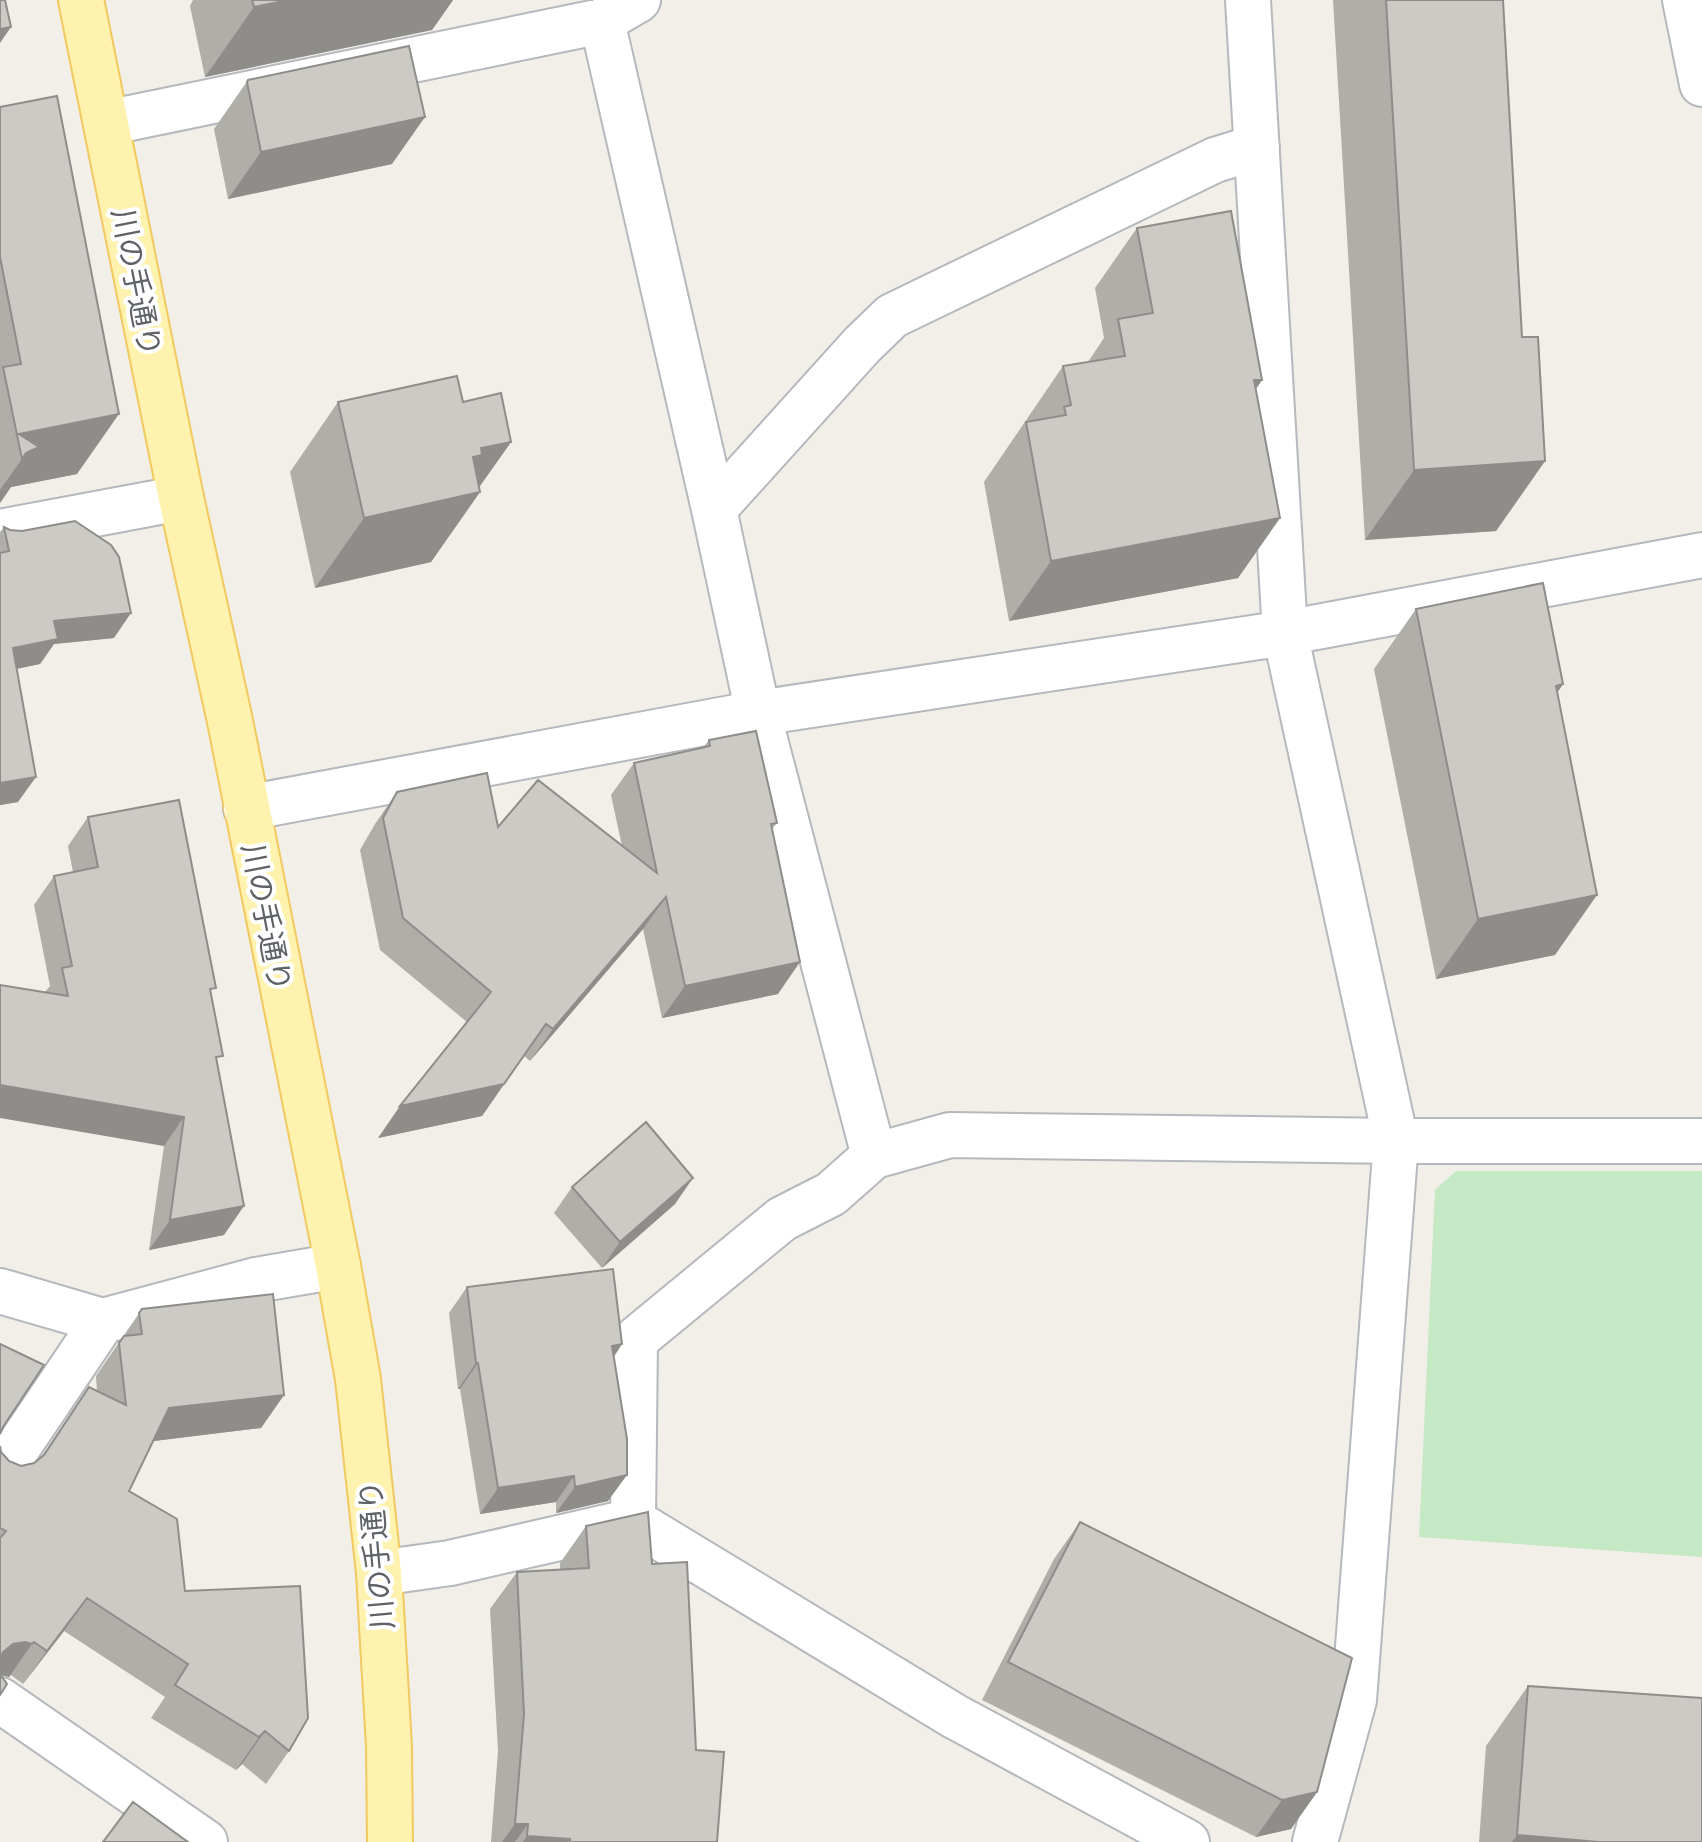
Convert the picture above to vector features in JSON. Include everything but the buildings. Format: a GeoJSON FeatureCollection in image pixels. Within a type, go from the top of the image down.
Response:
{"type":"FeatureCollection","features":[{"type":"Feature","properties":{"kind":"main road","name":"川の手通り"},"geometry":{"type":"LineString","coordinates":[[81,0],[181,498],[230,721],[358,1379],[379,1573],[389,1747],[390,1842]]}},
{"type":"Feature","properties":{"kind":"street"},"geometry":{"type":"LineString","coordinates":[[1248,0],[1285,633],[1396,1141],[1354,1700],[1315,1842]]}},
{"type":"Feature","properties":{"kind":"street"},"geometry":{"type":"LineString","coordinates":[[1685,0],[1702,84]]}},
{"type":"Feature","properties":{"kind":"street"},"geometry":{"type":"LineString","coordinates":[[106,123],[620,10],[714,509],[758,713],[874,1156]]}},
{"type":"Feature","properties":{"kind":"street"},"geometry":{"type":"LineString","coordinates":[[714,509],[892,316],[1215,160],[1257,147]]}},
{"type":"Feature","properties":{"kind":"street"},"geometry":{"type":"LineString","coordinates":[[0,532],[181,498]]}},
{"type":"Feature","properties":{"kind":"street"},"geometry":{"type":"LineString","coordinates":[[246,808],[758,713],[1285,633],[1702,555]]}},
{"type":"Feature","properties":{"kind":"street"},"geometry":{"type":"LineString","coordinates":[[633,1521],[635,1340],[782,1219],[831,1194],[874,1156],[950,1135],[1396,1141],[1702,1141]]}},
{"type":"Feature","properties":{"kind":"street"},"geometry":{"type":"LineString","coordinates":[[0,1291],[103,1321],[256,1280],[338,1266]]}},
{"type":"Feature","properties":{"kind":"street"},"geometry":{"type":"LineString","coordinates":[[0,1474],[103,1321]]}},
{"type":"Feature","properties":{"kind":"street"},"geometry":{"type":"LineString","coordinates":[[379,1573],[450,1563],[633,1521],[954,1716],[1187,1842]]}},
{"type":"Feature","properties":{"kind":"street"},"geometry":{"type":"LineString","coordinates":[[0,1700],[205,1842]]}},
{"type":"Feature","properties":{"kind":"green space"},"geometry":{"type":"Polygon","coordinates":[[[1456,1171],[1702,1171],[1702,1557],[1419,1537],[1435,1190],[1456,1171]]]}}]}
